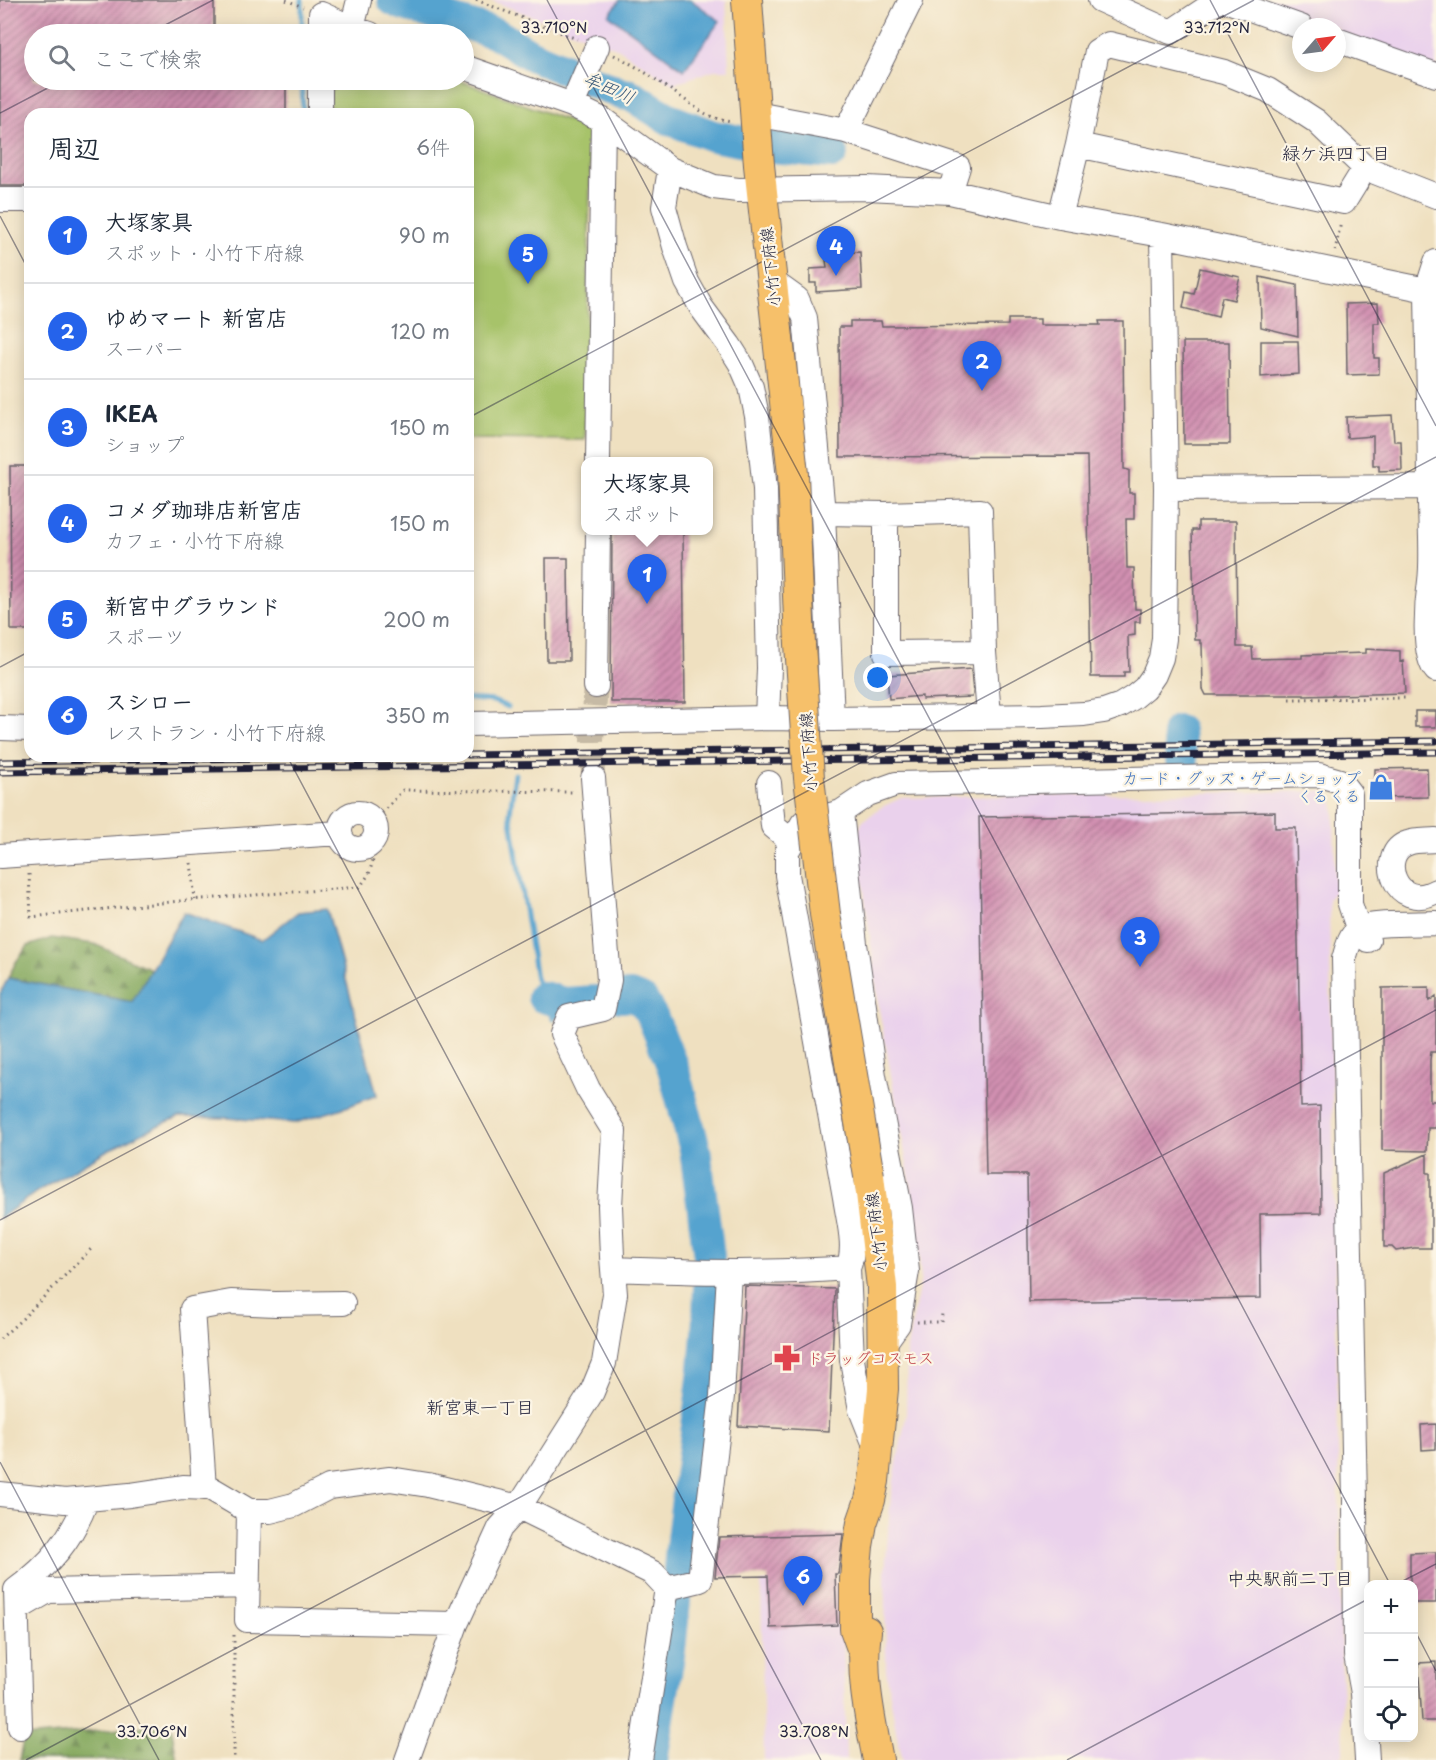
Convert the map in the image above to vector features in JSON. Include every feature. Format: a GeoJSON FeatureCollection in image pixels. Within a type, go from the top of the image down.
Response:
{"type":"FeatureCollection","features":[{"type":"Feature","properties":{"kind":"main road","name":"小竹下府線"},"geometry":{"type":"LineString","coordinates":[[747,0],[760,177],[793,474],[800,644],[809,778],[825,914],[869,1176],[882,1287],[883,1389],[878,1453],[870,1500],[872,1526],[868,1617],[863,1651],[866,1692],[878,1760]]}},
{"type":"Feature","properties":{"kind":"street"},"geometry":{"type":"LineString","coordinates":[[846,131],[911,0]]}},
{"type":"Feature","properties":{"kind":"street"},"geometry":{"type":"LineString","coordinates":[[1100,0],[1172,32],[1219,0]]}},
{"type":"Feature","properties":{"kind":"street"},"geometry":{"type":"LineString","coordinates":[[1225,0],[1292,24]]}},
{"type":"Feature","properties":{"kind":"street"},"geometry":{"type":"LineString","coordinates":[[321,24],[321,14],[359,20]]}},
{"type":"Feature","properties":{"kind":"street"},"geometry":{"type":"LineString","coordinates":[[1346,43],[1436,75]]}},
{"type":"Feature","properties":{"kind":"street"},"geometry":{"type":"LineString","coordinates":[[1060,217],[1078,146],[1097,51],[1109,44],[1224,72],[1268,90],[1316,121],[1365,168],[1436,196]]}},
{"type":"Feature","properties":{"kind":"street"},"geometry":{"type":"LineString","coordinates":[[572,105],[597,46]]}},
{"type":"Feature","properties":{"kind":"street"},"geometry":{"type":"LineString","coordinates":[[474,71],[572,105],[603,120],[670,169],[714,187],[738,190],[760,177],[867,188],[950,192],[1060,217],[1162,234],[1431,290]]}},
{"type":"Feature","properties":{"kind":"street"},"geometry":{"type":"LineString","coordinates":[[320,90],[320,108]]}},
{"type":"Feature","properties":{"kind":"street"},"geometry":{"type":"LineString","coordinates":[[756,119],[846,131],[958,167],[950,192]]}},
{"type":"Feature","properties":{"kind":"street"},"geometry":{"type":"LineString","coordinates":[[598,457],[603,120]]}},
{"type":"Feature","properties":{"kind":"street"},"geometry":{"type":"LineString","coordinates":[[1078,146],[1344,202],[1365,168]]}},
{"type":"Feature","properties":{"kind":"street"},"geometry":{"type":"LineString","coordinates":[[670,169],[664,207],[687,282],[700,307],[741,364],[751,387],[757,417],[765,489],[769,668],[767,718]]}},
{"type":"Feature","properties":{"kind":"street"},"geometry":{"type":"LineString","coordinates":[[0,200],[24,200]]}},
{"type":"Feature","properties":{"kind":"street"},"geometry":{"type":"LineString","coordinates":[[474,724],[767,718],[1042,716],[1104,711],[1134,698],[1154,675],[1161,658],[1164,639],[1166,489],[1162,234]]}},
{"type":"Feature","properties":{"kind":"street"},"geometry":{"type":"LineString","coordinates":[[1436,262],[1431,290],[1430,487],[1433,583],[1427,597],[1428,654],[1431,665],[1436,670]]}},
{"type":"Feature","properties":{"kind":"street"},"geometry":{"type":"LineString","coordinates":[[772,281],[797,299],[805,318],[823,513],[832,719]]}},
{"type":"Feature","properties":{"kind":"street"},"geometry":{"type":"LineString","coordinates":[[1166,489],[1430,487]]}},
{"type":"Feature","properties":{"kind":"street"},"geometry":{"type":"LineString","coordinates":[[823,513],[886,514],[980,511],[984,652],[989,716]]}},
{"type":"Feature","properties":{"kind":"street"},"geometry":{"type":"LineString","coordinates":[[886,514],[886,653],[984,652]]}},
{"type":"Feature","properties":{"kind":"street"},"geometry":{"type":"LineString","coordinates":[[596,686],[598,535]]}},
{"type":"Feature","properties":{"kind":"street"},"geometry":{"type":"LineString","coordinates":[[0,728],[24,729]]}},
{"type":"Feature","properties":{"kind":"street"},"geometry":{"type":"LineString","coordinates":[[878,1453],[861,1410],[852,1360],[848,1268],[852,1260],[852,1250],[845,1197],[787,875],[787,850],[803,823],[841,812],[868,794],[896,784],[1319,775],[1340,780],[1350,794],[1350,904],[1363,935]]}},
{"type":"Feature","properties":{"kind":"street"},"geometry":{"type":"LineString","coordinates":[[769,783],[773,826],[792,842]]}},
{"type":"Feature","properties":{"kind":"street"},"geometry":{"type":"LineString","coordinates":[[407,1760],[456,1624],[500,1528],[519,1507],[592,1392],[604,1363],[615,1294],[610,1206],[614,1131],[588,1089],[562,1034],[569,1017],[603,1009],[609,980],[593,785]]}},
{"type":"Feature","properties":{"kind":"street"},"geometry":{"type":"LineString","coordinates":[[841,812],[855,944],[874,1076],[900,1208],[907,1271],[898,1324],[883,1345]]}},
{"type":"Feature","properties":{"kind":"street"},"geometry":{"type":"LineString","coordinates":[[352,813],[364,814],[374,822],[376,834],[366,848],[360,849],[349,847],[339,833],[342,820],[352,813]]}},
{"type":"Feature","properties":{"kind":"street"},"geometry":{"type":"LineString","coordinates":[[0,856],[339,833]]}},
{"type":"Feature","properties":{"kind":"street"},"geometry":{"type":"LineString","coordinates":[[1436,840],[1407,843],[1397,850],[1391,866],[1397,886],[1411,897],[1426,896],[1436,891]]}},
{"type":"Feature","properties":{"kind":"street"},"geometry":{"type":"LineString","coordinates":[[1367,1760],[1363,1693],[1356,1654],[1355,1488],[1344,958],[1350,940],[1363,935],[1373,926],[1436,923]]}},
{"type":"Feature","properties":{"kind":"street"},"geometry":{"type":"LineString","coordinates":[[1363,935],[1436,937]]}},
{"type":"Feature","properties":{"kind":"street"},"geometry":{"type":"LineString","coordinates":[[614,1269],[729,1273],[848,1268]]}},
{"type":"Feature","properties":{"kind":"street"},"geometry":{"type":"LineString","coordinates":[[667,1588],[700,1580],[722,1396],[729,1273]]}},
{"type":"Feature","properties":{"kind":"street"},"geometry":{"type":"LineString","coordinates":[[204,1488],[192,1309],[231,1302],[343,1303]]}},
{"type":"Feature","properties":{"kind":"street"},"geometry":{"type":"LineString","coordinates":[[0,1494],[65,1501],[183,1487],[210,1488],[249,1511],[294,1505],[329,1487],[390,1479],[428,1485],[519,1507],[653,1573],[667,1588]]}},
{"type":"Feature","properties":{"kind":"street"},"geometry":{"type":"LineString","coordinates":[[20,1727],[16,1590],[56,1556],[81,1516],[87,1499]]}},
{"type":"Feature","properties":{"kind":"street"},"geometry":{"type":"LineString","coordinates":[[249,1511],[247,1620],[456,1624]]}},
{"type":"Feature","properties":{"kind":"street"},"geometry":{"type":"LineString","coordinates":[[16,1609],[48,1591],[248,1586]]}},
{"type":"Feature","properties":{"kind":"street"},"geometry":{"type":"LineString","coordinates":[[640,1760],[667,1588]]}},
{"type":"Feature","properties":{"kind":"path"},"geometry":{"type":"LineString","coordinates":[[476,0],[597,46],[633,64],[695,109],[718,120],[756,119]]}},
{"type":"Feature","properties":{"kind":"path"},"geometry":{"type":"LineString","coordinates":[[1332,269],[1344,202]]}},
{"type":"Feature","properties":{"kind":"path"},"geometry":{"type":"LineString","coordinates":[[1289,699],[1409,698]]}},
{"type":"Feature","properties":{"kind":"path"},"geometry":{"type":"LineString","coordinates":[[374,822],[403,790],[593,785]]}},
{"type":"Feature","properties":{"kind":"path"},"geometry":{"type":"LineString","coordinates":[[189,843],[195,900]]}},
{"type":"Feature","properties":{"kind":"path"},"geometry":{"type":"LineString","coordinates":[[28,854],[31,917],[195,900],[360,887],[369,874],[375,852],[366,848]]}},
{"type":"Feature","properties":{"kind":"path"},"geometry":{"type":"LineString","coordinates":[[0,1339],[91,1249]]}},
{"type":"Feature","properties":{"kind":"path"},"geometry":{"type":"LineString","coordinates":[[910,1322],[942,1322],[942,1313]]}},
{"type":"Feature","properties":{"kind":"path"},"geometry":{"type":"LineString","coordinates":[[234,1760],[234,1619],[247,1620]]}},
{"type":"Feature","properties":{"kind":"shaded area"},"geometry":{"type":"Polygon","coordinates":[[[489,0],[726,0],[729,70],[714,70],[673,84],[619,49],[489,0]]]}},
{"type":"Feature","properties":{"kind":"shaded area"},"geometry":{"type":"Polygon","coordinates":[[[1252,0],[1436,0],[1436,68],[1346,34],[1346,18],[1301,18],[1252,0]]]}},
{"type":"Feature","properties":{"kind":"shaded area"},"geometry":{"type":"Polygon","coordinates":[[[1324,791],[1334,801],[1335,891],[1329,899],[1343,1754],[1337,1760],[903,1760],[886,1670],[885,1571],[891,1495],[906,1416],[907,1348],[921,1278],[915,1209],[879,1008],[857,837],[862,822],[880,808],[901,798],[1324,791]]]}},
{"type":"Feature","properties":{"kind":"shaded area"},"geometry":{"type":"Polygon","coordinates":[[[761,1582],[842,1582],[846,1760],[764,1760],[761,1582]]]}},
{"type":"Feature","properties":{"kind":"green space"},"geometry":{"type":"Polygon","coordinates":[[[474,86],[591,129],[585,440],[474,439],[474,108],[330,108],[330,91],[474,90],[474,86]]]}},
{"type":"Feature","properties":{"kind":"green space"},"geometry":{"type":"Polygon","coordinates":[[[52,938],[94,944],[151,969],[133,1002],[8,978],[28,946],[52,938]]]}},
{"type":"Feature","properties":{"kind":"green space"},"geometry":{"type":"Polygon","coordinates":[[[171,1725],[177,1760],[19,1760],[24,1737],[171,1725]]]}},
{"type":"Feature","properties":{"kind":"water"},"geometry":{"type":"Polygon","coordinates":[[[620,0],[691,0],[720,21],[684,70],[609,15],[620,0]]]}},
{"type":"Feature","properties":{"kind":"water"},"geometry":{"type":"Polygon","coordinates":[[[327,909],[377,1095],[295,1123],[179,1117],[106,1151],[38,1191],[0,1218],[0,994],[8,978],[132,1002],[184,912],[262,940],[298,912],[327,909]]]}},
{"type":"Feature","properties":{"kind":"building"},"geometry":{"type":"Polygon","coordinates":[[[0,0],[214,0],[214,24],[24,24],[24,90],[286,90],[286,108],[24,108],[24,186],[0,186],[0,0]]]}},
{"type":"Feature","properties":{"kind":"building"},"geometry":{"type":"Polygon","coordinates":[[[860,252],[862,289],[816,292],[816,283],[810,283],[810,269],[827,268],[826,260],[835,259],[835,253],[860,252]]]}},
{"type":"Feature","properties":{"kind":"building"},"geometry":{"type":"Polygon","coordinates":[[[1200,268],[1240,277],[1234,300],[1222,297],[1218,317],[1183,308],[1186,292],[1194,294],[1200,268]]]}},
{"type":"Feature","properties":{"kind":"building"},"geometry":{"type":"Polygon","coordinates":[[[1260,277],[1297,285],[1298,336],[1261,327],[1260,277]]]}},
{"type":"Feature","properties":{"kind":"building"},"geometry":{"type":"Polygon","coordinates":[[[1378,303],[1379,323],[1374,323],[1374,358],[1379,358],[1379,374],[1347,375],[1346,304],[1378,303]]]}},
{"type":"Feature","properties":{"kind":"building"},"geometry":{"type":"Polygon","coordinates":[[[1008,319],[1040,319],[1040,325],[1100,325],[1099,321],[1123,321],[1124,469],[1129,470],[1129,493],[1134,493],[1134,519],[1126,519],[1127,568],[1134,568],[1135,609],[1140,609],[1140,622],[1135,622],[1135,635],[1128,636],[1129,672],[1124,672],[1124,677],[1091,677],[1087,456],[840,457],[839,327],[850,327],[850,321],[881,321],[882,326],[1008,325],[1008,319]]]}},
{"type":"Feature","properties":{"kind":"building"},"geometry":{"type":"Polygon","coordinates":[[[1261,341],[1298,341],[1299,374],[1261,377],[1261,341]]]}},
{"type":"Feature","properties":{"kind":"building"},"geometry":{"type":"Polygon","coordinates":[[[1183,342],[1229,342],[1230,444],[1184,444],[1183,342]]]}},
{"type":"Feature","properties":{"kind":"building"},"geometry":{"type":"Polygon","coordinates":[[[1392,415],[1394,441],[1401,441],[1402,470],[1379,471],[1379,465],[1373,465],[1373,436],[1347,438],[1346,417],[1392,415]]]}},
{"type":"Feature","properties":{"kind":"building"},"geometry":{"type":"Polygon","coordinates":[[[10,466],[24,466],[24,630],[11,630],[10,466]]]}},
{"type":"Feature","properties":{"kind":"building"},"geometry":{"type":"Polygon","coordinates":[[[1198,521],[1236,521],[1237,647],[1252,647],[1253,659],[1366,653],[1366,649],[1400,651],[1405,693],[1304,696],[1206,695],[1203,689],[1202,643],[1200,640],[1195,640],[1192,530],[1198,530],[1198,521]]]}},
{"type":"Feature","properties":{"kind":"building"},"geometry":{"type":"Polygon","coordinates":[[[612,535],[683,535],[685,702],[611,702],[612,535]]]}},
{"type":"Feature","properties":{"kind":"building"},"geometry":{"type":"Polygon","coordinates":[[[546,558],[568,558],[569,661],[547,661],[546,558]]]}},
{"type":"Feature","properties":{"kind":"building"},"geometry":{"type":"Polygon","coordinates":[[[971,669],[972,697],[922,699],[922,696],[889,699],[887,675],[971,669]]]}},
{"type":"Feature","properties":{"kind":"building"},"geometry":{"type":"Polygon","coordinates":[[[1415,711],[1436,711],[1436,727],[1415,727],[1415,711]]]}},
{"type":"Feature","properties":{"kind":"building"},"geometry":{"type":"Polygon","coordinates":[[[1427,768],[1428,797],[1375,798],[1375,769],[1427,768]]]}},
{"type":"Feature","properties":{"kind":"building"},"geometry":{"type":"Polygon","coordinates":[[[1275,812],[1275,828],[1296,828],[1301,1107],[1320,1106],[1321,1213],[1260,1214],[1261,1298],[1029,1302],[1027,1175],[986,1175],[979,817],[1275,812]]]}},
{"type":"Feature","properties":{"kind":"building"},"geometry":{"type":"Polygon","coordinates":[[[1429,987],[1429,1001],[1436,996],[1436,1052],[1431,1052],[1430,1060],[1430,1101],[1436,1101],[1436,1128],[1428,1128],[1427,1151],[1382,1150],[1382,988],[1429,987]]]}},
{"type":"Feature","properties":{"kind":"building"},"geometry":{"type":"Polygon","coordinates":[[[1427,1154],[1427,1173],[1430,1173],[1431,1248],[1396,1251],[1392,1247],[1384,1247],[1384,1173],[1427,1154]]]}},
{"type":"Feature","properties":{"kind":"building","name":"ドラッグコスモス"},"geometry":{"type":"Polygon","coordinates":[[[745,1286],[835,1289],[829,1431],[738,1426],[745,1286]]]}},
{"type":"Feature","properties":{"kind":"building"},"geometry":{"type":"Polygon","coordinates":[[[1436,1424],[1436,1449],[1422,1450],[1421,1425],[1436,1424]]]}},
{"type":"Feature","properties":{"kind":"building"},"geometry":{"type":"Polygon","coordinates":[[[843,1534],[838,1574],[835,1574],[837,1625],[770,1628],[768,1576],[715,1577],[719,1537],[843,1534]]]}},
{"type":"Feature","properties":{"kind":"building"},"geometry":{"type":"Polygon","coordinates":[[[1436,1552],[1436,1603],[1418,1603],[1418,1580],[1410,1580],[1410,1553],[1436,1552]]]}},
{"type":"Feature","properties":{"kind":"building"},"geometry":{"type":"Polygon","coordinates":[[[1436,1662],[1436,1721],[1422,1721],[1418,1663],[1436,1662]]]}},
{"type":"Feature","properties":{"kind":"waterway"},"geometry":{"type":"LineString","coordinates":[[302,0],[302,24]]}},
{"type":"Feature","properties":{"kind":"waterway","name":"牟田川"},"geometry":{"type":"LineString","coordinates":[[393,0],[465,24]]}},
{"type":"Feature","properties":{"kind":"waterway","name":"牟田川"},"geometry":{"type":"LineString","coordinates":[[474,27],[497,34],[531,55],[622,94],[630,95],[671,120],[713,136],[772,147],[832,153]]}},
{"type":"Feature","properties":{"kind":"waterway"},"geometry":{"type":"LineString","coordinates":[[302,90],[303,108]]}},
{"type":"Feature","properties":{"kind":"waterway"},"geometry":{"type":"LineString","coordinates":[[474,699],[493,701],[508,707]]}},
{"type":"Feature","properties":{"kind":"waterway","name":"牟田川"},"geometry":{"type":"LineString","coordinates":[[1178,731],[1182,768]]}},
{"type":"Feature","properties":{"kind":"waterway"},"geometry":{"type":"LineString","coordinates":[[515,774],[510,813],[536,979],[553,1019]]}},
{"type":"Feature","properties":{"kind":"waterway"},"geometry":{"type":"LineString","coordinates":[[621,997],[630,996],[643,1001],[653,1018],[673,1068],[695,1149],[709,1256]]}},
{"type":"Feature","properties":{"kind":"waterway"},"geometry":{"type":"LineString","coordinates":[[543,997],[564,1003],[597,1001]]}},
{"type":"Feature","properties":{"kind":"waterway"},"geometry":{"type":"LineString","coordinates":[[679,1570],[705,1359],[709,1288]]}},
{"type":"Feature","properties":{"kind":"waterway"},"geometry":{"type":"LineString","coordinates":[[652,1760],[670,1649],[675,1601]]}},
{"type":"Feature","properties":{"kind":"tunnel"},"geometry":{"type":"LineString","coordinates":[[593,778],[592,740],[596,686]]}},
{"type":"Feature","properties":{"kind":"railway"},"geometry":{"type":"LineString","coordinates":[[474,755],[1436,741]]}},
{"type":"Feature","properties":{"kind":"railway"},"geometry":{"type":"LineString","coordinates":[[0,772],[1436,752]]}},
{"type":"Feature","properties":{"kind":"railway"},"geometry":{"type":"LineString","coordinates":[[0,762],[24,762]]}},
{"type":"Feature","properties":{"kind":"place","name":"コメダ珈琲店新宮店"},"geometry":{"type":"Point","coordinates":[836,276]}},
{"type":"Feature","properties":{"kind":"place","name":"新宮中グラウンド"},"geometry":{"type":"Point","coordinates":[528,284]}},
{"type":"Feature","properties":{"kind":"place","name":"ゆめマート 新宮店"},"geometry":{"type":"Point","coordinates":[982,391]}},
{"type":"Feature","properties":{"kind":"place","name":"大塚家具"},"geometry":{"type":"Point","coordinates":[647,604]}},
{"type":"Feature","properties":{"kind":"place","name":"カード・グッズ・ゲームショップ くるくる"},"geometry":{"type":"Point","coordinates":[1381,787]}},
{"type":"Feature","properties":{"kind":"place","name":"IKEA"},"geometry":{"type":"Point","coordinates":[1140,967]}},
{"type":"Feature","properties":{"kind":"place","name":"ドラッグコスモス"},"geometry":{"type":"Point","coordinates":[787,1358]}},
{"type":"Feature","properties":{"kind":"place","name":"スシロー"},"geometry":{"type":"Point","coordinates":[803,1606]}},
{"type":"Feature","properties":{"kind":"district","name":"緑ケ浜四丁目"},"geometry":{"type":"Point","coordinates":[1336,154]}},
{"type":"Feature","properties":{"kind":"district","name":"新宮東一丁目"},"geometry":{"type":"Point","coordinates":[480,1408]}},
{"type":"Feature","properties":{"kind":"district","name":"中央駅前二丁目"},"geometry":{"type":"Point","coordinates":[1290,1579]}}]}
